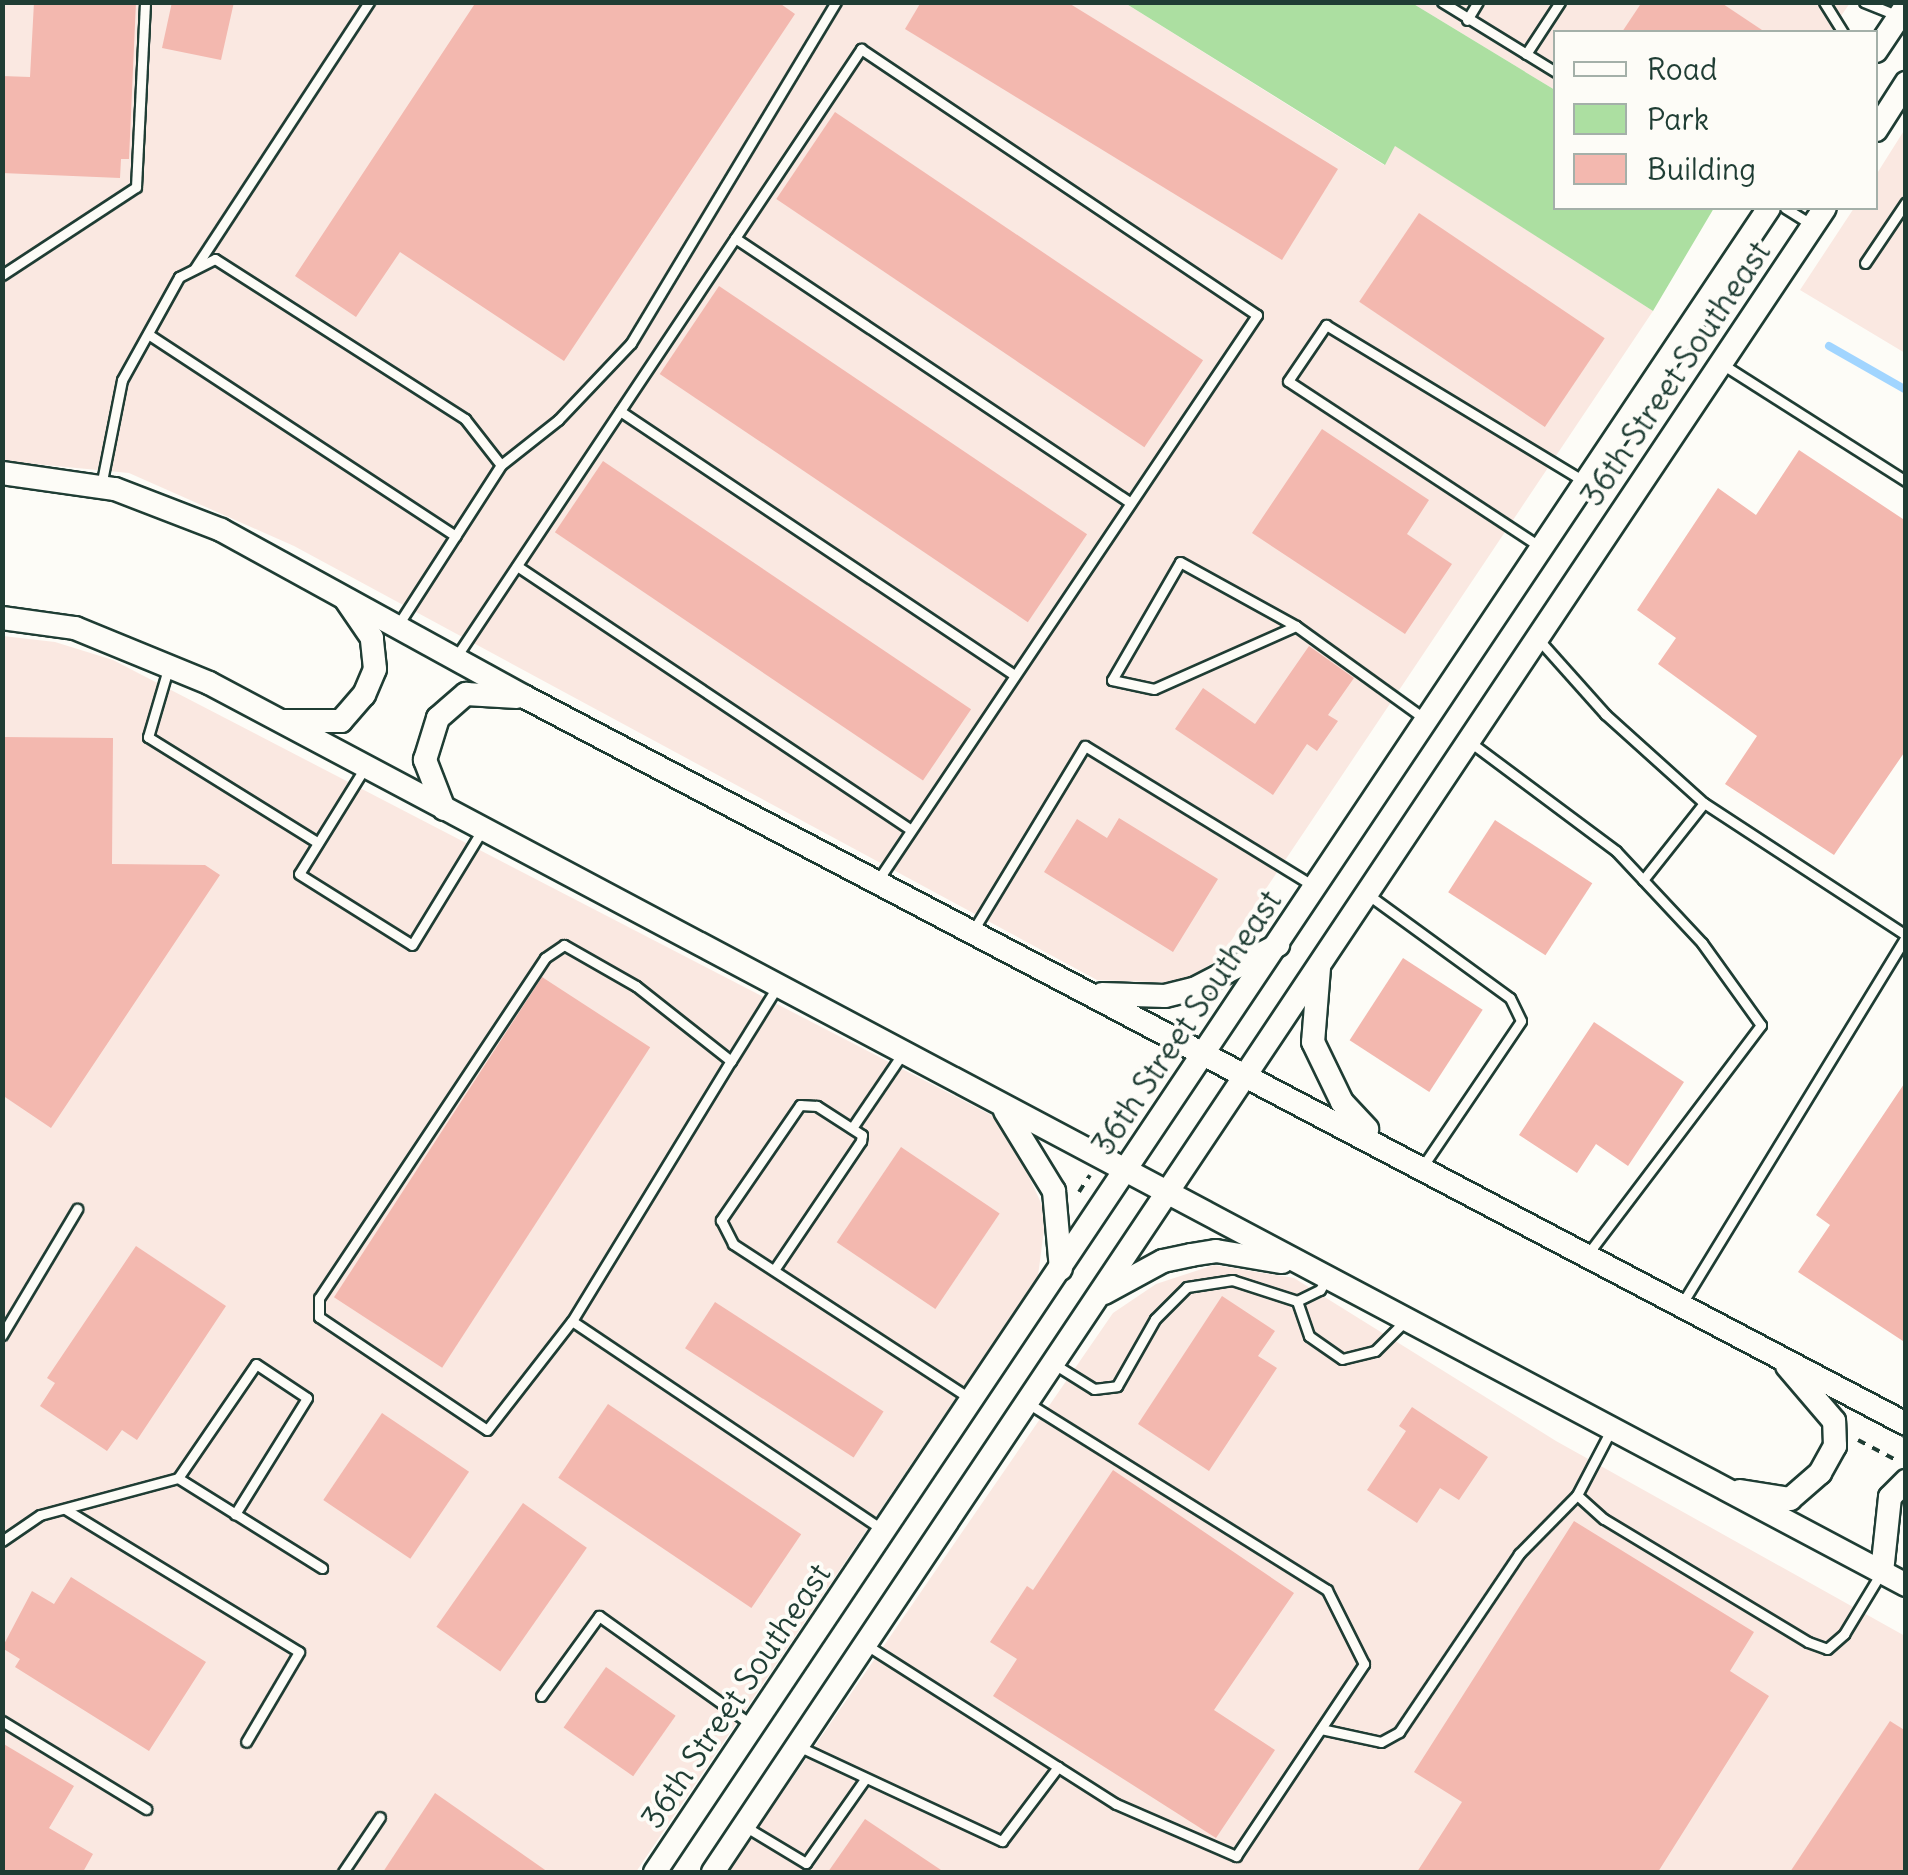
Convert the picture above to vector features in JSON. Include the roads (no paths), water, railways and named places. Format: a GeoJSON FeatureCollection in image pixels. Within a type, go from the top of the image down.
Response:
{"type":"FeatureCollection","features":[{"type":"Feature","properties":{"kind":"street"},"geometry":{"type":"LineString","coordinates":[[1878,48],[1902,11]]}},
{"type":"Feature","properties":{"kind":"street"},"geometry":{"type":"LineString","coordinates":[[1878,127],[1906,84]]}},
{"type":"Feature","properties":{"kind":"street","name":"36th Street Southeast"},"geometry":{"type":"LineString","coordinates":[[655,1872],[1208,1054],[1768,210]]}},
{"type":"Feature","properties":{"kind":"street","name":"36th Street Southeast"},"geometry":{"type":"LineString","coordinates":[[713,1872],[1819,216]]}},
{"type":"Feature","properties":{"kind":"street"},"geometry":{"type":"LineString","coordinates":[[2,473],[101,486],[174,507],[342,594],[525,697],[1424,1166],[1906,1424]]}},
{"type":"Feature","properties":{"kind":"street"},"geometry":{"type":"LineString","coordinates":[[279,721],[341,721],[364,695],[375,669],[372,638],[342,594]]}},
{"type":"Feature","properties":{"kind":"street"},"geometry":{"type":"LineString","coordinates":[[2,618],[75,628],[170,664],[1906,1585]]}},
{"type":"Feature","properties":{"kind":"street"},"geometry":{"type":"LineString","coordinates":[[444,809],[425,760],[438,718],[466,694],[525,697]]}},
{"type":"Feature","properties":{"kind":"street"},"geometry":{"type":"LineString","coordinates":[[1097,994],[1166,996],[1194,989],[1281,943]]}},
{"type":"Feature","properties":{"kind":"street"},"geometry":{"type":"LineString","coordinates":[[1319,966],[1313,1042],[1322,1070],[1380,1143]]}},
{"type":"Feature","properties":{"kind":"street"},"geometry":{"type":"LineString","coordinates":[[1000,1104],[1054,1191],[1061,1270]]}},
{"type":"Feature","properties":{"kind":"street"},"geometry":{"type":"LineString","coordinates":[[1101,1295],[1163,1262],[1216,1251],[1298,1264]]}},
{"type":"Feature","properties":{"kind":"street"},"geometry":{"type":"LineString","coordinates":[[1722,1488],[1790,1498],[1820,1473],[1835,1446],[1834,1421],[1780,1357]]}},
{"type":"Feature","properties":{"kind":"street"},"geometry":{"type":"LineString","coordinates":[[1882,1572],[1890,1497],[1902,1471]]}},
{"type":"Feature","properties":{"kind":"lane"},"geometry":{"type":"LineString","coordinates":[[2,275],[136,187],[145,2]]}},
{"type":"Feature","properties":{"kind":"lane"},"geometry":{"type":"LineString","coordinates":[[194,269],[369,2]]}},
{"type":"Feature","properties":{"kind":"lane"},"geometry":{"type":"LineString","coordinates":[[398,625],[501,465],[558,420],[631,342],[836,2]]}},
{"type":"Feature","properties":{"kind":"lane"},"geometry":{"type":"LineString","coordinates":[[1442,2],[1553,70]]}},
{"type":"Feature","properties":{"kind":"lane"},"geometry":{"type":"LineString","coordinates":[[1467,20],[1478,2]]}},
{"type":"Feature","properties":{"kind":"lane"},"geometry":{"type":"LineString","coordinates":[[1526,54],[1560,2]]}},
{"type":"Feature","properties":{"kind":"lane"},"geometry":{"type":"LineString","coordinates":[[1824,2],[1842,30]]}},
{"type":"Feature","properties":{"kind":"lane"},"geometry":{"type":"LineString","coordinates":[[1864,2],[1902,11]]}},
{"type":"Feature","properties":{"kind":"lane"},"geometry":{"type":"LineString","coordinates":[[456,658],[861,49],[1257,315],[878,880]]}},
{"type":"Feature","properties":{"kind":"lane"},"geometry":{"type":"LineString","coordinates":[[1865,264],[1906,202]]}},
{"type":"Feature","properties":{"kind":"lane"},"geometry":{"type":"LineString","coordinates":[[1793,210],[1819,216]]}},
{"type":"Feature","properties":{"kind":"lane"},"geometry":{"type":"LineString","coordinates":[[735,238],[1131,503]]}},
{"type":"Feature","properties":{"kind":"lane"},"geometry":{"type":"LineString","coordinates":[[101,486],[122,380],[180,277],[215,259],[466,419],[501,465]]}},
{"type":"Feature","properties":{"kind":"lane"},"geometry":{"type":"LineString","coordinates":[[1542,547],[1288,380],[1326,324],[1585,481]]}},
{"type":"Feature","properties":{"kind":"lane"},"geometry":{"type":"LineString","coordinates":[[148,334],[456,536]]}},
{"type":"Feature","properties":{"kind":"lane"},"geometry":{"type":"LineString","coordinates":[[1722,364],[1906,481]]}},
{"type":"Feature","properties":{"kind":"lane"},"geometry":{"type":"LineString","coordinates":[[620,411],[1015,675]]}},
{"type":"Feature","properties":{"kind":"lane"},"geometry":{"type":"LineString","coordinates":[[1296,626],[1154,689],[1112,680],[1180,562],[1296,626],[1428,720]]}},
{"type":"Feature","properties":{"kind":"lane"},"geometry":{"type":"LineString","coordinates":[[517,566],[911,830]]}},
{"type":"Feature","properties":{"kind":"lane"},"geometry":{"type":"LineString","coordinates":[[1538,639],[1604,714],[1704,803],[1906,936],[1681,1304]]}},
{"type":"Feature","properties":{"kind":"lane"},"geometry":{"type":"LineString","coordinates":[[170,664],[148,737],[318,843]]}},
{"type":"Feature","properties":{"kind":"lane"},"geometry":{"type":"LineString","coordinates":[[1470,741],[1616,851],[1702,943],[1761,1025],[1588,1254]]}},
{"type":"Feature","properties":{"kind":"lane"},"geometry":{"type":"LineString","coordinates":[[974,930],[1085,746],[1318,888]]}},
{"type":"Feature","properties":{"kind":"lane"},"geometry":{"type":"LineString","coordinates":[[365,767],[299,874],[412,945],[482,830]]}},
{"type":"Feature","properties":{"kind":"lane"},"geometry":{"type":"LineString","coordinates":[[1643,880],[1704,803]]}},
{"type":"Feature","properties":{"kind":"lane"},"geometry":{"type":"LineString","coordinates":[[1368,894],[1510,998],[1521,1021],[1424,1166]]}},
{"type":"Feature","properties":{"kind":"lane"},"geometry":{"type":"LineString","coordinates":[[731,1061],[636,986],[564,945],[545,958],[320,1298],[319,1317],[487,1430],[572,1321],[731,1061],[776,987]]}},
{"type":"Feature","properties":{"kind":"lane"},"geometry":{"type":"LineString","coordinates":[[852,1128],[902,1053]]}},
{"type":"Feature","properties":{"kind":"lane"},"geometry":{"type":"LineString","coordinates":[[774,1270],[861,1141],[852,1128],[817,1106],[800,1105],[722,1220],[733,1244],[974,1401]]}},
{"type":"Feature","properties":{"kind":"lane"},"geometry":{"type":"LineString","coordinates":[[2,1335],[76,1209]]}},
{"type":"Feature","properties":{"kind":"lane"},"geometry":{"type":"LineString","coordinates":[[1054,1364],[1094,1388],[1117,1386],[1170,1302],[1209,1280],[1254,1285],[1297,1301],[1320,1290],[1326,1279]]}},
{"type":"Feature","properties":{"kind":"lane"},"geometry":{"type":"LineString","coordinates":[[1297,1301],[1309,1336],[1342,1359],[1375,1352],[1404,1322]]}},
{"type":"Feature","properties":{"kind":"lane"},"geometry":{"type":"LineString","coordinates":[[572,1321],[886,1533]]}},
{"type":"Feature","properties":{"kind":"lane"},"geometry":{"type":"LineString","coordinates":[[2,1541],[40,1515],[178,1478],[256,1364],[308,1398],[234,1514]]}},
{"type":"Feature","properties":{"kind":"lane"},"geometry":{"type":"LineString","coordinates":[[866,1645],[1116,1804],[1236,1856],[1364,1664],[1327,1590],[1028,1404]]}},
{"type":"Feature","properties":{"kind":"lane"},"geometry":{"type":"LineString","coordinates":[[1320,1729],[1381,1742],[1398,1732],[1519,1554],[1576,1495],[1611,1430]]}},
{"type":"Feature","properties":{"kind":"lane"},"geometry":{"type":"LineString","coordinates":[[178,1478],[322,1568]]}},
{"type":"Feature","properties":{"kind":"lane"},"geometry":{"type":"LineString","coordinates":[[1576,1495],[1604,1519],[1827,1649],[1844,1634],[1882,1572]]}},
{"type":"Feature","properties":{"kind":"lane"},"geometry":{"type":"LineString","coordinates":[[65,1510],[299,1652],[246,1742]]}},
{"type":"Feature","properties":{"kind":"lane"},"geometry":{"type":"LineString","coordinates":[[540,1696],[599,1616],[754,1726]]}},
{"type":"Feature","properties":{"kind":"lane"},"geometry":{"type":"LineString","coordinates":[[2,1722],[146,1809]]}},
{"type":"Feature","properties":{"kind":"lane"},"geometry":{"type":"LineString","coordinates":[[798,1746],[1002,1841],[1058,1768]]}},
{"type":"Feature","properties":{"kind":"lane"},"geometry":{"type":"LineString","coordinates":[[744,1826],[806,1863],[865,1779]]}},
{"type":"Feature","properties":{"kind":"lane"},"geometry":{"type":"LineString","coordinates":[[343,1872],[380,1817]]}},
{"type":"Feature","properties":{"kind":"waterway"},"geometry":{"type":"LineString","coordinates":[[1829,346],[1906,390]]}}]}
